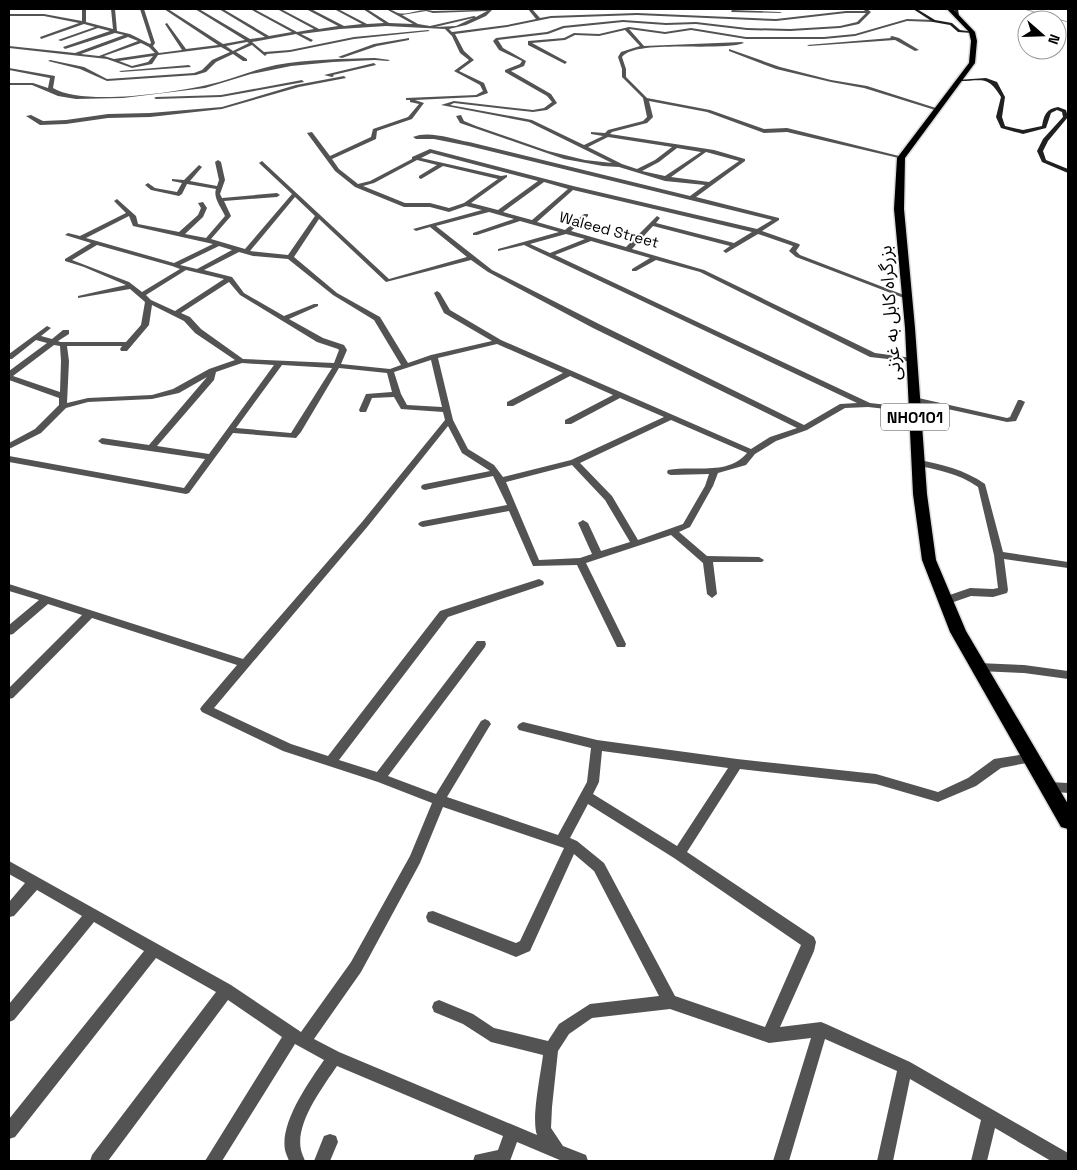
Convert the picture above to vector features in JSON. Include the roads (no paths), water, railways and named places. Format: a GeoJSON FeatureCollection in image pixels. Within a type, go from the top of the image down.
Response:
{"type":"FeatureCollection","features":[{"type":"Feature","properties":{"kind":"highway"},"geometry":{"type":"LineString","coordinates":[[901,158],[972,63],[974,40],[972,32],[955,11]]}},
{"type":"Feature","properties":{"kind":"highway","name":"بزرگراه کابل به غزنی"},"geometry":{"type":"LineString","coordinates":[[901,158],[899,209],[912,360],[918,463],[929,560],[958,632],[1050,787],[1068,822]]}},
{"type":"Feature","properties":{"kind":"street"},"geometry":{"type":"LineString","coordinates":[[26,9],[27,14]]}},
{"type":"Feature","properties":{"kind":"street"},"geometry":{"type":"LineString","coordinates":[[49,16],[52,9]]}},
{"type":"Feature","properties":{"kind":"street"},"geometry":{"type":"LineString","coordinates":[[84,9],[84,24]]}},
{"type":"Feature","properties":{"kind":"street"},"geometry":{"type":"LineString","coordinates":[[113,9],[115,31]]}},
{"type":"Feature","properties":{"kind":"street"},"geometry":{"type":"LineString","coordinates":[[142,9],[153,43],[151,47]]}},
{"type":"Feature","properties":{"kind":"street"},"geometry":{"type":"LineString","coordinates":[[166,9],[246,60]]}},
{"type":"Feature","properties":{"kind":"street"},"geometry":{"type":"LineString","coordinates":[[197,9],[250,42],[264,54],[290,51],[354,38],[507,26],[538,18],[633,14],[776,20],[867,10]]}},
{"type":"Feature","properties":{"kind":"street"},"geometry":{"type":"LineString","coordinates":[[221,9],[276,40]]}},
{"type":"Feature","properties":{"kind":"street"},"geometry":{"type":"LineString","coordinates":[[252,9],[311,41]]}},
{"type":"Feature","properties":{"kind":"street"},"geometry":{"type":"LineString","coordinates":[[279,9],[327,33]]}},
{"type":"Feature","properties":{"kind":"street"},"geometry":{"type":"LineString","coordinates":[[308,9],[343,27],[354,38]]}},
{"type":"Feature","properties":{"kind":"street"},"geometry":{"type":"LineString","coordinates":[[336,9],[367,26],[375,37]]}},
{"type":"Feature","properties":{"kind":"street"},"geometry":{"type":"LineString","coordinates":[[365,9],[389,25]]}},
{"type":"Feature","properties":{"kind":"street"},"geometry":{"type":"LineString","coordinates":[[388,9],[420,26]]}},
{"type":"Feature","properties":{"kind":"street"},"geometry":{"type":"LineString","coordinates":[[400,14],[424,9],[446,12],[516,9]]}},
{"type":"Feature","properties":{"kind":"street"},"geometry":{"type":"LineString","coordinates":[[327,62],[376,45],[449,31],[460,27],[491,9]]}},
{"type":"Feature","properties":{"kind":"street"},"geometry":{"type":"LineString","coordinates":[[507,9],[512,18],[523,22]]}},
{"type":"Feature","properties":{"kind":"street"},"geometry":{"type":"LineString","coordinates":[[530,9],[538,18]]}},
{"type":"Feature","properties":{"kind":"street"},"geometry":{"type":"LineString","coordinates":[[819,9],[838,13]]}},
{"type":"Feature","properties":{"kind":"street"},"geometry":{"type":"LineString","coordinates":[[915,9],[934,22]]}},
{"type":"Feature","properties":{"kind":"street"},"geometry":{"type":"LineString","coordinates":[[728,11],[795,13],[826,10]]}},
{"type":"Feature","properties":{"kind":"street"},"geometry":{"type":"LineString","coordinates":[[821,16],[844,27],[860,21],[867,10]]}},
{"type":"Feature","properties":{"kind":"street"},"geometry":{"type":"LineString","coordinates":[[417,11],[445,22]]}},
{"type":"Feature","properties":{"kind":"street"},"geometry":{"type":"LineString","coordinates":[[446,12],[454,15]]}},
{"type":"Feature","properties":{"kind":"street"},"geometry":{"type":"LineString","coordinates":[[9,15],[49,16],[115,31],[142,41],[157,53]]}},
{"type":"Feature","properties":{"kind":"street"},"geometry":{"type":"LineString","coordinates":[[431,27],[445,22],[480,16]]}},
{"type":"Feature","properties":{"kind":"street"},"geometry":{"type":"LineString","coordinates":[[564,62],[530,44],[530,42],[565,39],[574,34],[599,35],[626,29],[665,33],[689,29],[727,37],[824,38],[872,31],[907,20],[951,24],[959,31],[972,32]]}},
{"type":"Feature","properties":{"kind":"street"},"geometry":{"type":"LineString","coordinates":[[710,184],[665,179],[620,165],[530,122],[443,105],[447,102],[454,102],[529,111],[545,108],[555,102],[550,96],[507,71],[522,65],[524,61],[501,49],[495,41],[496,39],[548,33],[563,27],[626,21],[666,24],[696,23],[747,29],[790,30],[844,27],[872,31],[898,39],[918,50]]}},
{"type":"Feature","properties":{"kind":"street"},"geometry":{"type":"LineString","coordinates":[[40,38],[84,24]]}},
{"type":"Feature","properties":{"kind":"street"},"geometry":{"type":"LineString","coordinates":[[167,24],[184,49]]}},
{"type":"Feature","properties":{"kind":"street"},"geometry":{"type":"LineString","coordinates":[[115,60],[184,49],[250,42],[269,36],[319,29],[389,25],[431,27],[449,31],[462,52],[472,60],[456,71],[482,84],[486,92],[477,96],[408,99],[422,103],[410,118],[375,130],[374,138],[330,158]]}},
{"type":"Feature","properties":{"kind":"street"},"geometry":{"type":"LineString","coordinates":[[60,40],[98,28]]}},
{"type":"Feature","properties":{"kind":"street"},"geometry":{"type":"LineString","coordinates":[[626,29],[643,47]]}},
{"type":"Feature","properties":{"kind":"street"},"geometry":{"type":"LineString","coordinates":[[689,29],[696,46]]}},
{"type":"Feature","properties":{"kind":"street"},"geometry":{"type":"LineString","coordinates":[[65,48],[115,31]]}},
{"type":"Feature","properties":{"kind":"street"},"geometry":{"type":"LineString","coordinates":[[654,31],[661,46]]}},
{"type":"Feature","properties":{"kind":"street"},"geometry":{"type":"LineString","coordinates":[[72,55],[129,35]]}},
{"type":"Feature","properties":{"kind":"street"},"geometry":{"type":"LineString","coordinates":[[334,37],[340,40]]}},
{"type":"Feature","properties":{"kind":"street"},"geometry":{"type":"LineString","coordinates":[[800,46],[898,39]]}},
{"type":"Feature","properties":{"kind":"street"},"geometry":{"type":"LineString","coordinates":[[99,57],[142,41]]}},
{"type":"Feature","properties":{"kind":"street"},"geometry":{"type":"LineString","coordinates":[[50,62],[81,68],[107,80],[197,74],[204,71],[218,59],[250,42]]}},
{"type":"Feature","properties":{"kind":"street"},"geometry":{"type":"LineString","coordinates":[[583,148],[605,137],[610,131],[645,122],[650,117],[650,105],[641,90],[624,78],[624,69],[620,57],[623,54],[643,47],[749,43],[782,45]]}},
{"type":"Feature","properties":{"kind":"street"},"geometry":{"type":"LineString","coordinates":[[282,45],[288,49]]}},
{"type":"Feature","properties":{"kind":"street"},"geometry":{"type":"LineString","coordinates":[[10,47],[99,57],[137,67],[150,63],[157,53]]}},
{"type":"Feature","properties":{"kind":"street"},"geometry":{"type":"LineString","coordinates":[[135,52],[151,47]]}},
{"type":"Feature","properties":{"kind":"street"},"geometry":{"type":"LineString","coordinates":[[198,48],[218,59]]}},
{"type":"Feature","properties":{"kind":"street"},"geometry":{"type":"LineString","coordinates":[[731,50],[778,68],[865,87],[937,108]]}},
{"type":"Feature","properties":{"kind":"street"},"geometry":{"type":"LineString","coordinates":[[171,51],[197,74]]}},
{"type":"Feature","properties":{"kind":"street"},"geometry":{"type":"LineString","coordinates":[[102,98],[203,87],[263,69],[327,62],[388,60],[326,76],[344,77]]}},
{"type":"Feature","properties":{"kind":"street"},"geometry":{"type":"LineString","coordinates":[[121,71],[190,66]]}},
{"type":"Feature","properties":{"kind":"street"},"geometry":{"type":"LineString","coordinates":[[9,68],[53,77],[50,89],[54,92]]}},
{"type":"Feature","properties":{"kind":"street"},"geometry":{"type":"LineString","coordinates":[[9,84],[33,84],[54,92],[79,98],[221,96],[287,82],[344,77]]}},
{"type":"Feature","properties":{"kind":"street"},"geometry":{"type":"LineString","coordinates":[[29,116],[40,121],[40,123],[50,123],[108,116],[211,109],[298,86],[344,77]]}},
{"type":"Feature","properties":{"kind":"street"},"geometry":{"type":"LineString","coordinates":[[959,80],[986,79],[995,83],[1003,97],[1000,117],[1004,127],[1024,132],[1044,127],[1046,114],[1050,110],[1058,108],[1064,111],[1066,118],[1060,127],[1044,139],[1040,151],[1044,161],[1068,171]]}},
{"type":"Feature","properties":{"kind":"street"},"geometry":{"type":"LineString","coordinates":[[645,99],[708,110],[764,131],[787,130],[901,158]]}},
{"type":"Feature","properties":{"kind":"street"},"geometry":{"type":"LineString","coordinates":[[459,116],[462,122],[474,127],[573,159],[607,166],[620,165]]}},
{"type":"Feature","properties":{"kind":"street","name":"Waleed Street"},"geometry":{"type":"LineString","coordinates":[[310,133],[337,170],[356,186],[404,205],[430,205],[449,210],[466,204],[702,271],[873,355],[912,360]]}},
{"type":"Feature","properties":{"kind":"street"},"geometry":{"type":"LineString","coordinates":[[592,133],[605,137],[705,151],[742,160],[691,198]]}},
{"type":"Feature","properties":{"kind":"street"},"geometry":{"type":"LineString","coordinates":[[416,137],[460,142],[777,219],[726,251]]}},
{"type":"Feature","properties":{"kind":"street"},"geometry":{"type":"LineString","coordinates":[[637,170],[657,161],[675,147]]}},
{"type":"Feature","properties":{"kind":"street"},"geometry":{"type":"LineString","coordinates":[[356,186],[372,182],[430,151],[572,188],[757,231],[797,245],[792,251],[798,256],[906,297]]}},
{"type":"Feature","properties":{"kind":"street"},"geometry":{"type":"LineString","coordinates":[[665,179],[705,151]]}},
{"type":"Feature","properties":{"kind":"street"},"geometry":{"type":"LineString","coordinates":[[414,158],[502,178]]}},
{"type":"Feature","properties":{"kind":"street"},"geometry":{"type":"LineString","coordinates":[[560,165],[573,159]]}},
{"type":"Feature","properties":{"kind":"street"},"geometry":{"type":"LineString","coordinates":[[207,240],[228,216],[219,200],[218,188],[222,180],[218,162]]}},
{"type":"Feature","properties":{"kind":"street"},"geometry":{"type":"LineString","coordinates":[[262,163],[388,281],[473,257]]}},
{"type":"Feature","properties":{"kind":"street"},"geometry":{"type":"LineString","coordinates":[[421,177],[443,164]]}},
{"type":"Feature","properties":{"kind":"street"},"geometry":{"type":"LineString","coordinates":[[148,185],[153,189],[179,194],[184,184],[199,167]]}},
{"type":"Feature","properties":{"kind":"street"},"geometry":{"type":"LineString","coordinates":[[466,204],[512,172]]}},
{"type":"Feature","properties":{"kind":"street"},"geometry":{"type":"LineString","coordinates":[[174,180],[184,184],[218,188]]}},
{"type":"Feature","properties":{"kind":"street"},"geometry":{"type":"LineString","coordinates":[[498,213],[543,180]]}},
{"type":"Feature","properties":{"kind":"street"},"geometry":{"type":"LineString","coordinates":[[532,223],[572,188]]}},
{"type":"Feature","properties":{"kind":"street"},"geometry":{"type":"LineString","coordinates":[[246,252],[295,194]]}},
{"type":"Feature","properties":{"kind":"street"},"geometry":{"type":"LineString","coordinates":[[219,200],[276,195]]}},
{"type":"Feature","properties":{"kind":"street"},"geometry":{"type":"LineString","coordinates":[[117,201],[134,217],[135,225],[207,240],[246,252],[290,257],[334,294],[377,319],[405,365]]}},
{"type":"Feature","properties":{"kind":"street"},"geometry":{"type":"LineString","coordinates":[[180,235],[201,216],[204,208],[201,203]]}},
{"type":"Feature","properties":{"kind":"street"},"geometry":{"type":"LineString","coordinates":[[416,229],[489,210]]}},
{"type":"Feature","properties":{"kind":"street"},"geometry":{"type":"LineString","coordinates":[[81,238],[130,213]]}},
{"type":"Feature","properties":{"kind":"street"},"geometry":{"type":"LineString","coordinates":[[500,250],[566,232],[586,215]]}},
{"type":"Feature","properties":{"kind":"street"},"geometry":{"type":"LineString","coordinates":[[290,257],[318,216]]}},
{"type":"Feature","properties":{"kind":"street"},"geometry":{"type":"LineString","coordinates":[[628,249],[657,218]]}},
{"type":"Feature","properties":{"kind":"street"},"geometry":{"type":"LineString","coordinates":[[475,234],[519,219]]}},
{"type":"Feature","properties":{"kind":"street"},"geometry":{"type":"LineString","coordinates":[[652,224],[735,245]]}},
{"type":"Feature","properties":{"kind":"street"},"geometry":{"type":"LineString","coordinates":[[431,226],[490,271],[578,317],[804,428]]}},
{"type":"Feature","properties":{"kind":"street"},"geometry":{"type":"LineString","coordinates":[[68,234],[185,268],[230,278],[242,294],[320,340],[343,350],[336,367],[293,436],[231,430]]}},
{"type":"Feature","properties":{"kind":"street"},"geometry":{"type":"LineString","coordinates":[[550,255],[591,239]]}},
{"type":"Feature","properties":{"kind":"street"},"geometry":{"type":"LineString","coordinates":[[96,242],[66,260],[86,266],[132,286],[149,301],[187,319],[198,331],[241,361]]}},
{"type":"Feature","properties":{"kind":"street"},"geometry":{"type":"LineString","coordinates":[[174,265],[217,244]]}},
{"type":"Feature","properties":{"kind":"street"},"geometry":{"type":"LineString","coordinates":[[526,244],[868,405]]}},
{"type":"Feature","properties":{"kind":"street"},"geometry":{"type":"LineString","coordinates":[[198,271],[237,250]]}},
{"type":"Feature","properties":{"kind":"street"},"geometry":{"type":"LineString","coordinates":[[634,270],[656,257]]}},
{"type":"Feature","properties":{"kind":"street"},"geometry":{"type":"LineString","coordinates":[[143,294],[185,268]]}},
{"type":"Feature","properties":{"kind":"street"},"geometry":{"type":"LineString","coordinates":[[175,314],[230,278]]}},
{"type":"Feature","properties":{"kind":"street"},"geometry":{"type":"LineString","coordinates":[[80,297],[132,286]]}},
{"type":"Feature","properties":{"kind":"street"},"geometry":{"type":"LineString","coordinates":[[437,293],[447,311],[498,342],[752,452]]}},
{"type":"Feature","properties":{"kind":"street"},"geometry":{"type":"LineString","coordinates":[[35,337],[58,344],[126,347],[145,325],[149,301]]}},
{"type":"Feature","properties":{"kind":"street"},"geometry":{"type":"LineString","coordinates":[[283,319],[316,305]]}},
{"type":"Feature","properties":{"kind":"street"},"geometry":{"type":"LineString","coordinates":[[9,357],[47,328]]}},
{"type":"Feature","properties":{"kind":"street"},"geometry":{"type":"LineString","coordinates":[[9,376],[58,344],[66,332]]}},
{"type":"Feature","properties":{"kind":"street"},"geometry":{"type":"LineString","coordinates":[[9,446],[38,431],[63,406],[88,400],[152,397],[176,391],[212,371],[241,361],[280,362],[390,371],[434,357],[498,342]]}},
{"type":"Feature","properties":{"kind":"street"},"geometry":{"type":"LineString","coordinates":[[58,344],[65,361],[63,406]]}},
{"type":"Feature","properties":{"kind":"street"},"geometry":{"type":"LineString","coordinates":[[434,357],[445,410],[449,420],[465,451],[490,466],[499,477],[536,564],[580,561],[597,554],[636,544],[685,526],[709,486],[714,471]]}},
{"type":"Feature","properties":{"kind":"street"},"geometry":{"type":"LineString","coordinates":[[9,459],[186,491],[280,362]]}},
{"type":"Feature","properties":{"kind":"street"},"geometry":{"type":"LineString","coordinates":[[151,448],[211,378],[212,371]]}},
{"type":"Feature","properties":{"kind":"street"},"geometry":{"type":"LineString","coordinates":[[390,371],[397,394],[404,407],[445,410]]}},
{"type":"Feature","properties":{"kind":"street"},"geometry":{"type":"LineString","coordinates":[[510,404],[569,373]]}},
{"type":"Feature","properties":{"kind":"street"},"geometry":{"type":"LineString","coordinates":[[9,376],[62,396]]}},
{"type":"Feature","properties":{"kind":"street"},"geometry":{"type":"LineString","coordinates":[[362,410],[369,396],[397,394]]}},
{"type":"Feature","properties":{"kind":"street"},"geometry":{"type":"LineString","coordinates":[[568,422],[621,394]]}},
{"type":"Feature","properties":{"kind":"street"},"geometry":{"type":"LineString","coordinates":[[671,472],[714,471],[743,463],[752,452],[773,439],[804,428],[844,406],[914,405],[1008,420],[1013,419],[1021,402]]}},
{"type":"Feature","properties":{"kind":"street"},"geometry":{"type":"LineString","coordinates":[[425,487],[499,477],[574,462],[672,416]]}},
{"type":"Feature","properties":{"kind":"street"},"geometry":{"type":"LineString","coordinates":[[449,420],[365,524],[243,663],[206,709],[287,748],[380,778],[566,843],[599,868],[670,1002]]}},
{"type":"Feature","properties":{"kind":"street"},"geometry":{"type":"LineString","coordinates":[[102,441],[211,457]]}},
{"type":"Feature","properties":{"kind":"street"},"geometry":{"type":"LineString","coordinates":[[574,462],[609,498],[636,544]]}},
{"type":"Feature","properties":{"kind":"street"},"geometry":{"type":"LineString","coordinates":[[918,463],[944,467],[963,474],[982,486],[999,555],[1003,590],[970,592],[945,601]]}},
{"type":"Feature","properties":{"kind":"street"},"geometry":{"type":"LineString","coordinates":[[423,524],[512,508]]}},
{"type":"Feature","properties":{"kind":"street"},"geometry":{"type":"LineString","coordinates":[[582,522],[597,554]]}},
{"type":"Feature","properties":{"kind":"street"},"geometry":{"type":"LineString","coordinates":[[672,531],[709,563],[712,594]]}},
{"type":"Feature","properties":{"kind":"street"},"geometry":{"type":"LineString","coordinates":[[999,555],[1068,565]]}},
{"type":"Feature","properties":{"kind":"street"},"geometry":{"type":"LineString","coordinates":[[706,559],[759,560]]}},
{"type":"Feature","properties":{"kind":"street"},"geometry":{"type":"LineString","coordinates":[[580,561],[621,644]]}},
{"type":"Feature","properties":{"kind":"street"},"geometry":{"type":"LineString","coordinates":[[330,762],[444,614],[539,583]]}},
{"type":"Feature","properties":{"kind":"street"},"geometry":{"type":"LineString","coordinates":[[9,587],[243,663]]}},
{"type":"Feature","properties":{"kind":"street"},"geometry":{"type":"LineString","coordinates":[[9,632],[46,600]]}},
{"type":"Feature","properties":{"kind":"street"},"geometry":{"type":"LineString","coordinates":[[9,695],[90,613]]}},
{"type":"Feature","properties":{"kind":"street"},"geometry":{"type":"LineString","coordinates":[[380,778],[481,644]]}},
{"type":"Feature","properties":{"kind":"street"},"geometry":{"type":"LineString","coordinates":[[978,667],[1024,669],[1068,675]]}},
{"type":"Feature","properties":{"kind":"street"},"geometry":{"type":"LineString","coordinates":[[213,1161],[298,1038],[360,958],[415,859],[439,800],[484,724]]}},
{"type":"Feature","properties":{"kind":"street"},"geometry":{"type":"LineString","coordinates":[[523,727],[597,745],[737,764],[876,779],[938,797],[972,782],[998,763],[1033,758]]}},
{"type":"Feature","properties":{"kind":"street"},"geometry":{"type":"LineString","coordinates":[[433,917],[516,950],[520,950],[525,946],[566,843],[593,782],[597,745]]}},
{"type":"Feature","properties":{"kind":"street"},"geometry":{"type":"LineString","coordinates":[[679,854],[737,764]]}},
{"type":"Feature","properties":{"kind":"street"},"geometry":{"type":"LineString","coordinates":[[1050,787],[1068,788]]}},
{"type":"Feature","properties":{"kind":"street"},"geometry":{"type":"LineString","coordinates":[[586,796],[679,854],[808,942],[807,951],[769,1036]]}},
{"type":"Feature","properties":{"kind":"street"},"geometry":{"type":"LineString","coordinates":[[9,867],[226,990],[298,1038],[334,1057],[580,1161]]}},
{"type":"Feature","properties":{"kind":"street"},"geometry":{"type":"LineString","coordinates":[[9,911],[35,882]]}},
{"type":"Feature","properties":{"kind":"street"},"geometry":{"type":"LineString","coordinates":[[9,1015],[92,914]]}},
{"type":"Feature","properties":{"kind":"street"},"geometry":{"type":"LineString","coordinates":[[9,1131],[154,949]]}},
{"type":"Feature","properties":{"kind":"street"},"geometry":{"type":"LineString","coordinates":[[98,1161],[226,990]]}},
{"type":"Feature","properties":{"kind":"street"},"geometry":{"type":"LineString","coordinates":[[557,1151],[543,1130],[551,1049],[564,1029],[590,1011],[670,1002],[769,1036],[821,1029],[905,1067],[1066,1161]]}},
{"type":"Feature","properties":{"kind":"street"},"geometry":{"type":"LineString","coordinates":[[439,1008],[468,1019],[491,1035],[551,1049]]}},
{"type":"Feature","properties":{"kind":"street"},"geometry":{"type":"LineString","coordinates":[[780,1161],[821,1029]]}},
{"type":"Feature","properties":{"kind":"street"},"geometry":{"type":"LineString","coordinates":[[297,1161],[292,1154],[295,1127],[304,1104],[334,1057]]}},
{"type":"Feature","properties":{"kind":"street"},"geometry":{"type":"LineString","coordinates":[[885,1161],[905,1067]]}},
{"type":"Feature","properties":{"kind":"street"},"geometry":{"type":"LineString","coordinates":[[979,1161],[990,1117]]}},
{"type":"Feature","properties":{"kind":"street"},"geometry":{"type":"LineString","coordinates":[[481,1161],[503,1159],[512,1133]]}},
{"type":"Feature","properties":{"kind":"street"},"geometry":{"type":"LineString","coordinates":[[322,1161],[330,1142]]}},
{"type":"Feature","properties":{"kind":"waterway"},"geometry":{"type":"LineString","coordinates":[[1024,9],[1068,22]]}}]}
